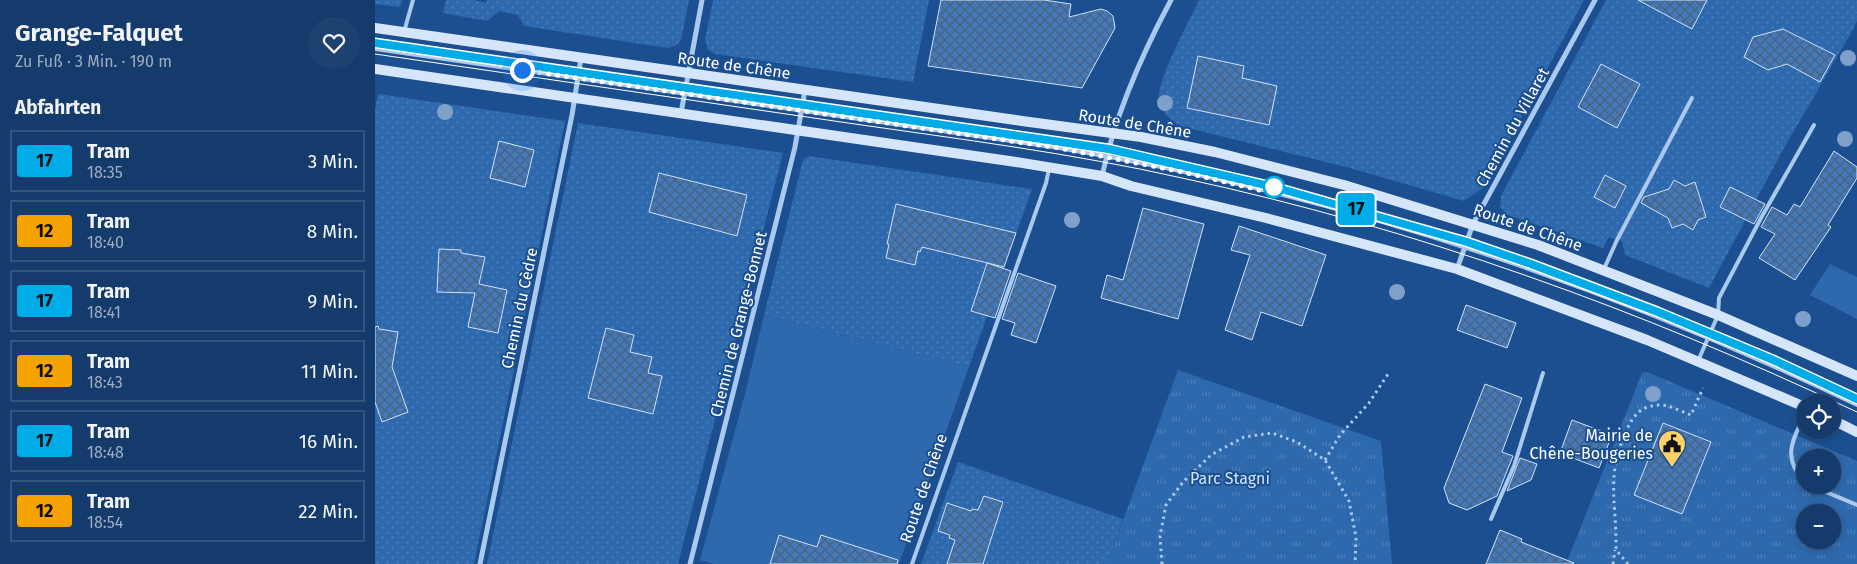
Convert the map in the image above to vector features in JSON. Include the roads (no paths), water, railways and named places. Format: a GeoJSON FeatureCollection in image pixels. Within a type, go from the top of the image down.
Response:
{"type":"FeatureCollection","features":[{"type":"Feature","properties":{"kind":"main road","name":"Route de Chêne"},"geometry":{"type":"LineString","coordinates":[[375,28],[1113,133],[1189,146],[1279,167],[1382,196],[1538,245],[1718,314],[1857,376]]}},
{"type":"Feature","properties":{"kind":"main road"},"geometry":{"type":"LineString","coordinates":[[375,69],[1102,176],[1131,186],[1266,218],[1457,270],[1581,314],[1698,361],[1796,404]]}},
{"type":"Feature","properties":{"kind":"main road"},"geometry":{"type":"LineString","coordinates":[[1841,424],[1857,432]]}},
{"type":"Feature","properties":{"kind":"street"},"geometry":{"type":"LineString","coordinates":[[681,113],[702,0]]}},
{"type":"Feature","properties":{"kind":"street"},"geometry":{"type":"LineString","coordinates":[[1102,176],[1113,133],[1171,0]]}},
{"type":"Feature","properties":{"kind":"street","name":"Chemin du Villaret"},"geometry":{"type":"LineString","coordinates":[[1457,270],[1473,224],[1595,0]]}},
{"type":"Feature","properties":{"kind":"street","name":"Chemin du Cèdre"},"geometry":{"type":"LineString","coordinates":[[480,564],[581,57]]}},
{"type":"Feature","properties":{"kind":"street","name":"Chemin de Grange-Bonnet"},"geometry":{"type":"LineString","coordinates":[[690,564],[799,130],[805,90]]}},
{"type":"Feature","properties":{"kind":"lane"},"geometry":{"type":"LineString","coordinates":[[404,32],[413,0]]}},
{"type":"Feature","properties":{"kind":"lane"},"geometry":{"type":"LineString","coordinates":[[375,49],[1107,156],[1272,193],[1464,248],[1581,289],[1708,339],[1857,405]]}},
{"type":"Feature","properties":{"kind":"lane"},"geometry":{"type":"LineString","coordinates":[[1604,270],[1617,240],[1693,98]]}},
{"type":"Feature","properties":{"kind":"lane"},"geometry":{"type":"LineString","coordinates":[[1698,361],[1718,314],[1719,298],[1761,218],[1814,125]]}},
{"type":"Feature","properties":{"kind":"lane","name":"Route de Chêne"},"geometry":{"type":"LineString","coordinates":[[912,564],[1046,183],[1049,167]]}},
{"type":"Feature","properties":{"kind":"lane"},"geometry":{"type":"LineString","coordinates":[[1491,519],[1514,466],[1543,372]]}},
{"type":"Feature","properties":{"kind":"lane"},"geometry":{"type":"LineString","coordinates":[[1796,433],[1791,443],[1791,455],[1796,468]]}},
{"type":"Feature","properties":{"kind":"lane"},"geometry":{"type":"LineString","coordinates":[[1831,494],[1857,505]]}},
{"type":"Feature","properties":{"kind":"tram line"},"geometry":{"type":"LineString","coordinates":[[375,43],[1109,149],[1244,181],[1378,215],[1566,276],[1713,334],[1857,399]]}},
{"type":"Feature","properties":{"kind":"tram line","name":"17"},"geometry":{"type":"LineString","coordinates":[[375,43],[1109,149],[1274,187],[1467,242],[1592,286],[1771,359],[1857,399]]}},
{"type":"Feature","properties":{"kind":"tram line"},"geometry":{"type":"LineString","coordinates":[[375,54],[1057,154],[1140,169],[1269,198],[1441,247],[1610,306],[1693,339],[1857,412]]}},
{"type":"Feature","properties":{"kind":"place","name":"Mairie de Chêne-Bougeries"},"geometry":{"type":"Point","coordinates":[1672,468]}},
{"type":"Feature","properties":{"kind":"park label","name":"Parc Stagni"},"geometry":{"type":"Point","coordinates":[1230,478]}}]}
